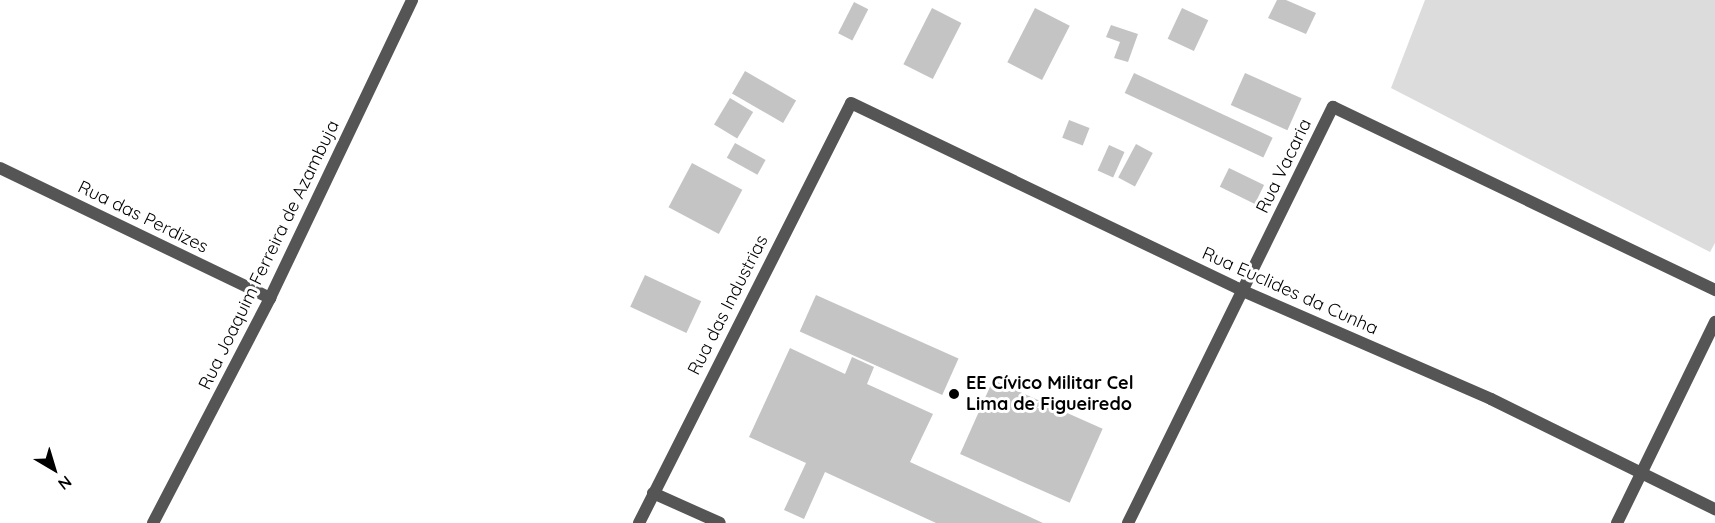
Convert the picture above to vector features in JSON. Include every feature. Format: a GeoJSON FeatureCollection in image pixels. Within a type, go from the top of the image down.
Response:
{"type":"FeatureCollection","features":[{"type":"Feature","properties":{"kind":"street","name":"Rua Joaquim Ferreira de Azambuja"},"geometry":{"type":"LineString","coordinates":[[153,523],[270,298],[412,0]]}},
{"type":"Feature","properties":{"kind":"street","name":"Rua Euclides da Cunha"},"geometry":{"type":"LineString","coordinates":[[851,103],[1243,291],[1491,399],[1715,509]]}},
{"type":"Feature","properties":{"kind":"street","name":"Rua das Industrias"},"geometry":{"type":"LineString","coordinates":[[639,523],[851,103]]}},
{"type":"Feature","properties":{"kind":"street","name":"Rua Vacaria"},"geometry":{"type":"LineString","coordinates":[[1128,523],[1333,107],[1715,290]]}},
{"type":"Feature","properties":{"kind":"street","name":"Rua das Perdizes"},"geometry":{"type":"LineString","coordinates":[[0,168],[270,298]]}},
{"type":"Feature","properties":{"kind":"street"},"geometry":{"type":"LineString","coordinates":[[1617,523],[1715,322]]}},
{"type":"Feature","properties":{"kind":"street"},"geometry":{"type":"LineString","coordinates":[[653,493],[720,523]]}},
{"type":"Feature","properties":{"kind":"shaded area"},"geometry":{"type":"Polygon","coordinates":[[[1425,0],[1715,0],[1715,243],[1710,252],[1391,88],[1425,0]]]}},
{"type":"Feature","properties":{"kind":"building"},"geometry":{"type":"Polygon","coordinates":[[[1277,0],[1286,0],[1316,13],[1306,34],[1268,18],[1277,0]]]}},
{"type":"Feature","properties":{"kind":"building"},"geometry":{"type":"Polygon","coordinates":[[[854,2],[868,9],[852,40],[838,33],[854,2]]]}},
{"type":"Feature","properties":{"kind":"building"},"geometry":{"type":"Polygon","coordinates":[[[932,8],[961,23],[933,79],[903,64],[932,8]]]}},
{"type":"Feature","properties":{"kind":"building"},"geometry":{"type":"Polygon","coordinates":[[[1035,8],[1070,26],[1042,80],[1007,62],[1035,8]]]}},
{"type":"Feature","properties":{"kind":"building"},"geometry":{"type":"Polygon","coordinates":[[[1182,8],[1208,20],[1194,51],[1168,39],[1182,8]]]}},
{"type":"Feature","properties":{"kind":"building"},"geometry":{"type":"Polygon","coordinates":[[[1111,25],[1138,34],[1128,62],[1114,58],[1120,42],[1106,37],[1111,25]]]}},
{"type":"Feature","properties":{"kind":"building"},"geometry":{"type":"Polygon","coordinates":[[[745,71],[796,100],[783,123],[732,94],[745,71]]]}},
{"type":"Feature","properties":{"kind":"building"},"geometry":{"type":"Polygon","coordinates":[[[1134,73],[1273,138],[1263,158],[1125,93],[1134,73]]]}},
{"type":"Feature","properties":{"kind":"building"},"geometry":{"type":"Polygon","coordinates":[[[1245,73],[1302,98],[1287,130],[1231,105],[1245,73]]]}},
{"type":"Feature","properties":{"kind":"building"},"geometry":{"type":"Polygon","coordinates":[[[730,98],[753,112],[737,138],[714,125],[730,98]]]}},
{"type":"Feature","properties":{"kind":"building"},"geometry":{"type":"Polygon","coordinates":[[[1069,120],[1090,128],[1083,146],[1062,138],[1069,120]]]}},
{"type":"Feature","properties":{"kind":"building"},"geometry":{"type":"Polygon","coordinates":[[[735,143],[766,160],[757,175],[727,158],[735,143]]]}},
{"type":"Feature","properties":{"kind":"building"},"geometry":{"type":"Polygon","coordinates":[[[1136,144],[1153,153],[1135,186],[1118,178],[1136,144]]]}},
{"type":"Feature","properties":{"kind":"building"},"geometry":{"type":"Polygon","coordinates":[[[1109,145],[1125,152],[1113,177],[1098,171],[1109,145]]]}},
{"type":"Feature","properties":{"kind":"building"},"geometry":{"type":"Polygon","coordinates":[[[692,163],[742,190],[719,234],[669,207],[692,163]]]}},
{"type":"Feature","properties":{"kind":"building"},"geometry":{"type":"Polygon","coordinates":[[[1229,168],[1264,185],[1255,204],[1220,187],[1229,168]]]}},
{"type":"Feature","properties":{"kind":"building"},"geometry":{"type":"Polygon","coordinates":[[[645,275],[701,301],[686,333],[630,307],[645,275]]]}},
{"type":"Feature","properties":{"kind":"building"},"geometry":{"type":"Polygon","coordinates":[[[816,295],[959,358],[942,395],[800,332],[816,295]]]}},
{"type":"Feature","properties":{"kind":"building"},"geometry":{"type":"Polygon","coordinates":[[[790,348],[845,374],[852,357],[874,367],[867,384],[933,414],[910,462],[1043,523],[936,523],[825,472],[804,519],[784,510],[806,463],[749,437],[790,348]]]}},
{"type":"Feature","properties":{"kind":"building"},"geometry":{"type":"Polygon","coordinates":[[[993,380],[1103,429],[1070,503],[960,454],[993,380]]]}},
{"type":"Feature","properties":{"kind":"place","name":"EE Cívico Militar Cel Lima de Figueiredo"},"geometry":{"type":"Point","coordinates":[954,394]}}]}
